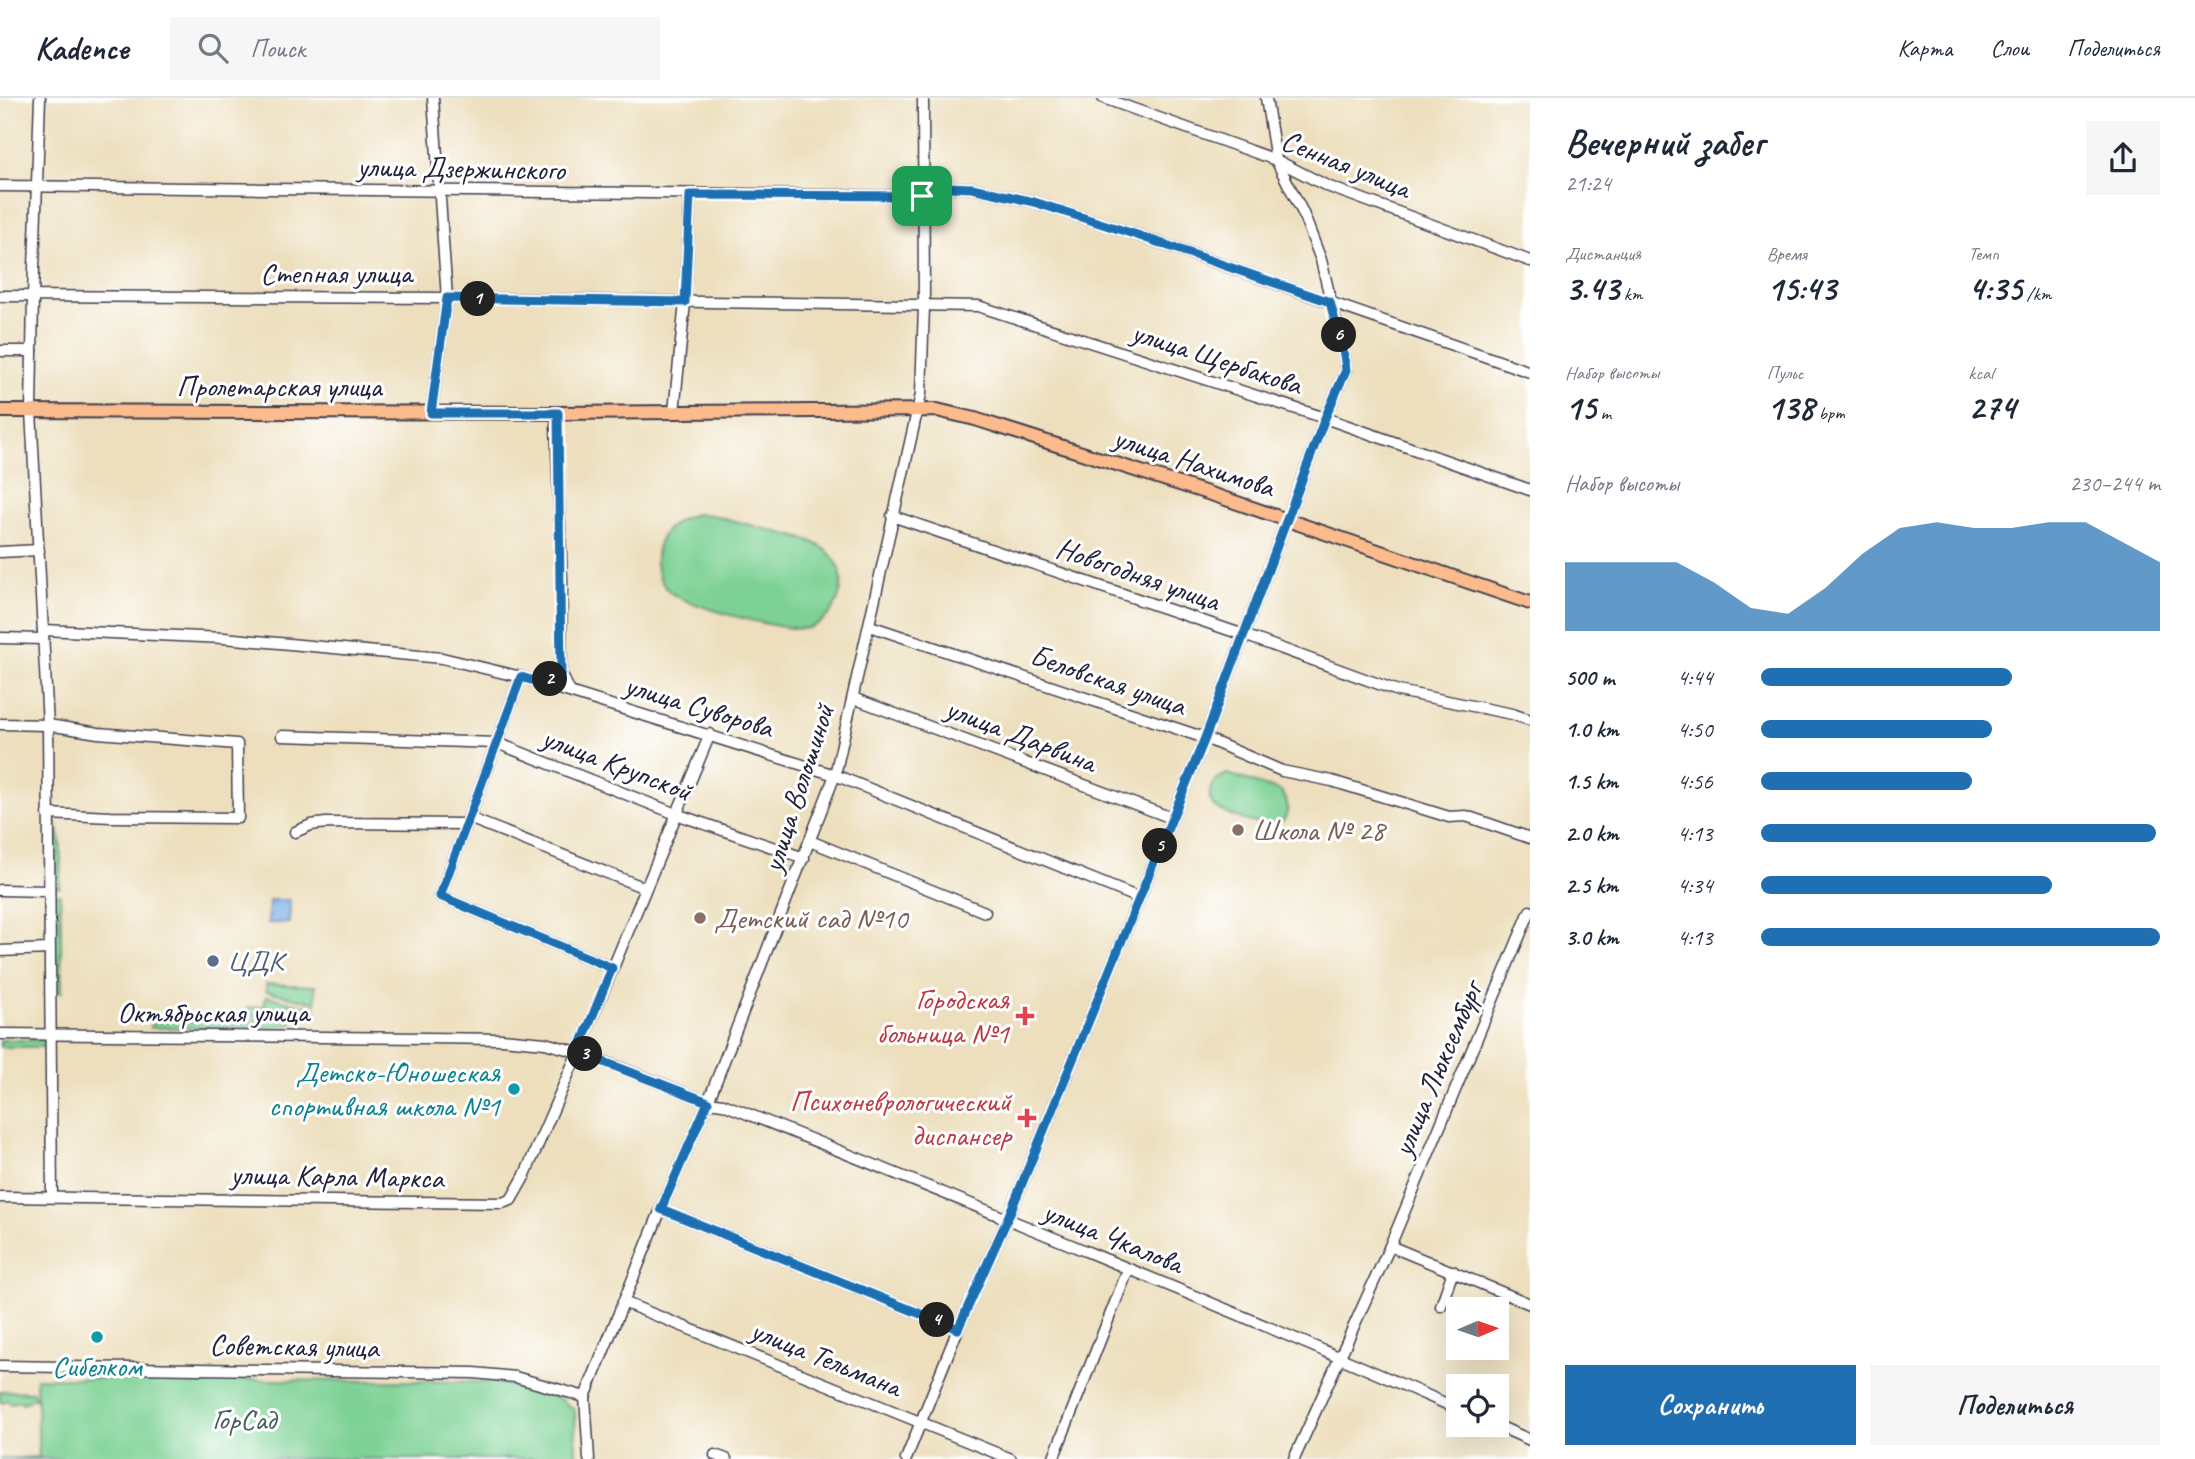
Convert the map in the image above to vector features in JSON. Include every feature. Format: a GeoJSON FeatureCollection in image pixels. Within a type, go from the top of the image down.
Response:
{"type":"FeatureCollection","features":[{"type":"Feature","properties":{"kind":"main road","name":"Пролетарская улица"},"geometry":{"type":"LineString","coordinates":[[0,411],[558,413],[917,409]]}},
{"type":"Feature","properties":{"kind":"main road","name":"улица Нахимова"},"geometry":{"type":"LineString","coordinates":[[917,409],[937,410],[975,419],[1287,520],[1530,603]]}},
{"type":"Feature","properties":{"kind":"street"},"geometry":{"type":"LineString","coordinates":[[40,98],[31,411],[48,725],[52,1197]]}},
{"type":"Feature","properties":{"kind":"street"},"geometry":{"type":"LineString","coordinates":[[431,413],[447,298],[433,98]]}},
{"type":"Feature","properties":{"kind":"street","name":"улица Волошиной"},"geometry":{"type":"LineString","coordinates":[[589,1459],[585,1397],[661,1209],[708,1102],[835,775],[921,394],[924,306],[923,98]]}},
{"type":"Feature","properties":{"kind":"street","name":"Сенная улица"},"geometry":{"type":"LineString","coordinates":[[1103,98],[1276,160],[1327,186],[1530,261]]}},
{"type":"Feature","properties":{"kind":"street"},"geometry":{"type":"LineString","coordinates":[[906,1459],[1205,738],[1325,418],[1346,370],[1321,260],[1303,213],[1276,160],[1266,98]]}},
{"type":"Feature","properties":{"kind":"street","name":"улица Дзержинского"},"geometry":{"type":"LineString","coordinates":[[0,186],[690,195],[972,188],[1034,202],[1137,235],[1530,372]]}},
{"type":"Feature","properties":{"kind":"street"},"geometry":{"type":"LineString","coordinates":[[674,412],[685,302],[690,195]]}},
{"type":"Feature","properties":{"kind":"street","name":"Степная улица"},"geometry":{"type":"LineString","coordinates":[[0,296],[447,298],[924,306]]}},
{"type":"Feature","properties":{"kind":"street","name":"улица Щербакова"},"geometry":{"type":"LineString","coordinates":[[924,306],[978,306],[1325,418],[1530,489]]}},
{"type":"Feature","properties":{"kind":"street"},"geometry":{"type":"LineString","coordinates":[[0,351],[32,351]]}},
{"type":"Feature","properties":{"kind":"street"},"geometry":{"type":"LineString","coordinates":[[558,413],[561,673],[570,692]]}},
{"type":"Feature","properties":{"kind":"street","name":"Новогодняя улица"},"geometry":{"type":"LineString","coordinates":[[892,516],[1244,635],[1398,691],[1530,720]]}},
{"type":"Feature","properties":{"kind":"street"},"geometry":{"type":"LineString","coordinates":[[0,552],[39,550]]}},
{"type":"Feature","properties":{"kind":"street","name":"Беловская улица"},"geometry":{"type":"LineString","coordinates":[[870,625],[1205,738],[1282,771],[1332,781],[1449,817],[1466,816],[1530,838]]}},
{"type":"Feature","properties":{"kind":"street","name":"улица Суворова"},"geometry":{"type":"LineString","coordinates":[[0,639],[43,634],[224,638],[442,658],[521,677],[835,775],[1139,898]]}},
{"type":"Feature","properties":{"kind":"street"},"geometry":{"type":"LineString","coordinates":[[541,683],[561,673]]}},
{"type":"Feature","properties":{"kind":"street"},"geometry":{"type":"LineString","coordinates":[[521,677],[440,896],[612,968]]}},
{"type":"Feature","properties":{"kind":"street","name":"улица Дарвина"},"geometry":{"type":"LineString","coordinates":[[853,698],[1172,818]]}},
{"type":"Feature","properties":{"kind":"street"},"geometry":{"type":"LineString","coordinates":[[0,724],[48,725],[98,733],[237,744],[237,818],[48,814]]}},
{"type":"Feature","properties":{"kind":"street"},"geometry":{"type":"LineString","coordinates":[[578,1052],[710,734]]}},
{"type":"Feature","properties":{"kind":"street","name":"улица Крупской"},"geometry":{"type":"LineString","coordinates":[[282,736],[497,743],[676,814],[804,858]]}},
{"type":"Feature","properties":{"kind":"street"},"geometry":{"type":"LineString","coordinates":[[295,832],[311,825],[326,823],[468,821],[645,888]]}},
{"type":"Feature","properties":{"kind":"street"},"geometry":{"type":"LineString","coordinates":[[810,841],[985,912]]}},
{"type":"Feature","properties":{"kind":"street"},"geometry":{"type":"LineString","coordinates":[[0,890],[48,891]]}},
{"type":"Feature","properties":{"kind":"street","name":"улица Люксембург"},"geometry":{"type":"LineString","coordinates":[[1294,1459],[1390,1246],[1530,911]]}},
{"type":"Feature","properties":{"kind":"street"},"geometry":{"type":"LineString","coordinates":[[0,951],[49,949]]}},
{"type":"Feature","properties":{"kind":"street","name":"Октябрьская улица"},"geometry":{"type":"LineString","coordinates":[[0,1034],[426,1038]]}},
{"type":"Feature","properties":{"kind":"street","name":"улица Чкалова"},"geometry":{"type":"LineString","coordinates":[[426,1038],[502,1039],[545,1043],[578,1052],[708,1102],[723,1104],[1341,1357],[1446,1404]]}},
{"type":"Feature","properties":{"kind":"street","name":"улица Карла Маркса"},"geometry":{"type":"LineString","coordinates":[[0,1197],[502,1203],[511,1200],[524,1177],[578,1052]]}},
{"type":"Feature","properties":{"kind":"street"},"geometry":{"type":"LineString","coordinates":[[661,1209],[958,1329]]}},
{"type":"Feature","properties":{"kind":"street"},"geometry":{"type":"LineString","coordinates":[[1390,1246],[1530,1304]]}},
{"type":"Feature","properties":{"kind":"street"},"geometry":{"type":"LineString","coordinates":[[1053,1459],[1128,1270]]}},
{"type":"Feature","properties":{"kind":"street"},"geometry":{"type":"LineString","coordinates":[[1441,1306],[1452,1271]]}},
{"type":"Feature","properties":{"kind":"street","name":"улица Тельмана"},"geometry":{"type":"LineString","coordinates":[[623,1302],[1011,1459]]}},
{"type":"Feature","properties":{"kind":"street","name":"Советская улица"},"geometry":{"type":"LineString","coordinates":[[0,1366],[474,1373],[515,1377],[585,1397]]}},
{"type":"Feature","properties":{"kind":"street"},"geometry":{"type":"LineString","coordinates":[[1509,1431],[1530,1440]]}},
{"type":"Feature","properties":{"kind":"street"},"geometry":{"type":"LineString","coordinates":[[715,1455],[726,1459]]}},
{"type":"Feature","properties":{"kind":"green space"},"geometry":{"type":"Polygon","coordinates":[[[696,514],[712,515],[808,540],[822,548],[834,559],[841,579],[841,590],[833,609],[818,624],[797,628],[759,622],[714,610],[669,591],[656,566],[657,549],[668,529],[696,514]]]}},
{"type":"Feature","properties":{"kind":"green space"},"geometry":{"type":"Polygon","coordinates":[[[1228,774],[1281,791],[1287,806],[1283,820],[1272,825],[1260,824],[1215,807],[1210,798],[1212,785],[1228,774]]]}},
{"type":"Feature","properties":{"kind":"green space"},"geometry":{"type":"Polygon","coordinates":[[[53,817],[60,841],[60,888],[54,886],[53,817]]]}},
{"type":"Feature","properties":{"kind":"green space"},"geometry":{"type":"Polygon","coordinates":[[[60,894],[62,992],[54,989],[53,898],[60,894]]]}},
{"type":"Feature","properties":{"kind":"green space"},"geometry":{"type":"Polygon","coordinates":[[[266,984],[315,986],[316,1003],[266,991],[266,984]]]}},
{"type":"Feature","properties":{"kind":"green space"},"geometry":{"type":"Polygon","coordinates":[[[266,996],[315,1008],[315,1015],[292,1015],[292,1024],[267,1027],[150,1028],[153,1021],[255,1022],[255,1015],[248,1015],[248,1008],[264,1006],[266,996]]]}},
{"type":"Feature","properties":{"kind":"green space"},"geometry":{"type":"Polygon","coordinates":[[[0,1040],[48,1040],[49,1047],[0,1047],[0,1040]]]}},
{"type":"Feature","properties":{"kind":"green space","name":"ГорСад"},"geometry":{"type":"Polygon","coordinates":[[[36,1378],[494,1382],[557,1397],[575,1410],[576,1456],[569,1459],[0,1459],[39,1457],[36,1378]]]}},
{"type":"Feature","properties":{"kind":"green space"},"geometry":{"type":"Polygon","coordinates":[[[0,1391],[33,1392],[35,1398],[23,1403],[10,1403],[8,1400],[2,1403],[0,1391]]]}},
{"type":"Feature","properties":{"kind":"water"},"geometry":{"type":"Polygon","coordinates":[[[269,900],[290,900],[289,923],[268,923],[269,900]]]}},
{"type":"Feature","properties":{"kind":"place","name":"Школа № 28"},"geometry":{"type":"Point","coordinates":[1238,830]}},
{"type":"Feature","properties":{"kind":"place","name":"Детский сад №10"},"geometry":{"type":"Point","coordinates":[700,918]}},
{"type":"Feature","properties":{"kind":"place","name":"ЦДК"},"geometry":{"type":"Point","coordinates":[213,961]}},
{"type":"Feature","properties":{"kind":"place","name":"Городская больница №1"},"geometry":{"type":"Point","coordinates":[1025,1016]}},
{"type":"Feature","properties":{"kind":"place","name":"Детско-Юношеская спортивная школа №1"},"geometry":{"type":"Point","coordinates":[514,1089]}},
{"type":"Feature","properties":{"kind":"place","name":"Психоневрологический диспансер"},"geometry":{"type":"Point","coordinates":[1027,1118]}},
{"type":"Feature","properties":{"kind":"place","name":"Сибелком"},"geometry":{"type":"Point","coordinates":[97,1337]}},
{"type":"Feature","properties":{"kind":"route"},"geometry":{"type":"LineString","coordinates":[[922,186],[972,188],[1034,202],[1330,302],[1346,370],[1325,418],[1205,738],[1007,1220],[958,1329],[661,1209],[708,1102],[578,1052],[612,968],[440,896],[521,677],[541,683],[561,673],[562,580],[556,426],[558,413],[431,413],[447,298],[685,302],[690,195],[922,196],[922,186]]}}]}
